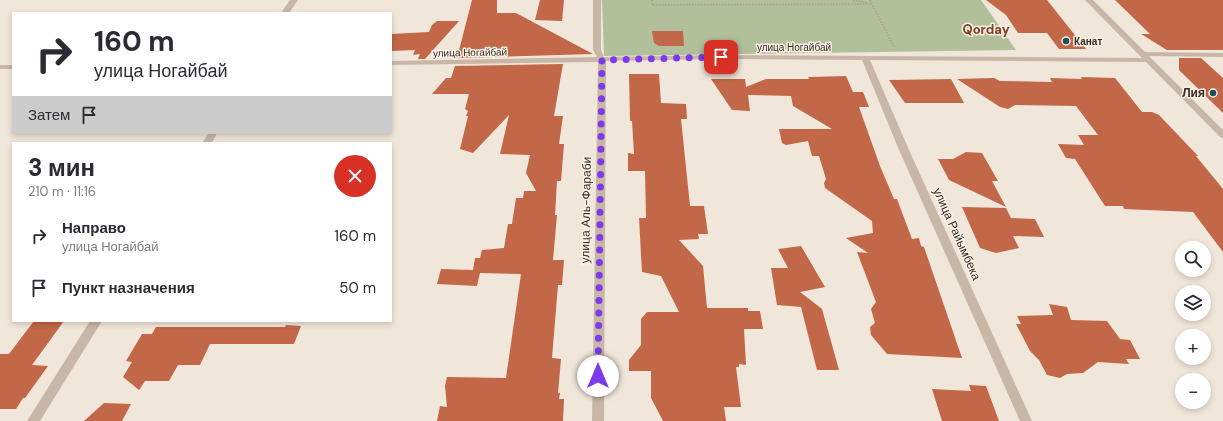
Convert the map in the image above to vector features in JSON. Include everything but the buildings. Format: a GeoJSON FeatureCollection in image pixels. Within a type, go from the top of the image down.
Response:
{"type":"FeatureCollection","features":[{"type":"Feature","properties":{"kind":"street"},"geometry":{"type":"LineString","coordinates":[[286,12],[294,0]]}},
{"type":"Feature","properties":{"kind":"street","name":"улица Аль-Фараби"},"geometry":{"type":"LineString","coordinates":[[597,0],[597,50],[602,60],[598,421]]}},
{"type":"Feature","properties":{"kind":"street"},"geometry":{"type":"LineString","coordinates":[[1089,0],[1223,135]]}},
{"type":"Feature","properties":{"kind":"street","name":"улица Ногайбай"},"geometry":{"type":"LineString","coordinates":[[392,63],[721,57],[900,58],[1146,57],[1223,55]]}},
{"type":"Feature","properties":{"kind":"street","name":"улица Райымбека"},"geometry":{"type":"LineString","coordinates":[[865,58],[904,150],[1026,421]]}},
{"type":"Feature","properties":{"kind":"street"},"geometry":{"type":"LineString","coordinates":[[0,67],[12,67]]}},
{"type":"Feature","properties":{"kind":"street"},"geometry":{"type":"LineString","coordinates":[[33,421],[95,322]]}},
{"type":"Feature","properties":{"kind":"path"},"geometry":{"type":"LineString","coordinates":[[652,0],[652,5],[872,4]]}},
{"type":"Feature","properties":{"kind":"path"},"geometry":{"type":"LineString","coordinates":[[853,0],[872,4]]}},
{"type":"Feature","properties":{"kind":"path"},"geometry":{"type":"LineString","coordinates":[[870,0],[900,58]]}},
{"type":"Feature","properties":{"kind":"green space"},"geometry":{"type":"Polygon","coordinates":[[[602,0],[981,0],[1016,50],[604,56],[602,0]]]}},
{"type":"Feature","properties":{"kind":"place","name":"Канат"},"geometry":{"type":"Point","coordinates":[1066,41]}},
{"type":"Feature","properties":{"kind":"place","name":"Лия"},"geometry":{"type":"Point","coordinates":[1213,93]}},
{"type":"Feature","properties":{"kind":"district","name":"Qorday"},"geometry":{"type":"Point","coordinates":[986,29]}},
{"type":"Feature","properties":{"kind":"route"},"geometry":{"type":"LineString","coordinates":[[598,376],[597,346],[602,60],[721,57]]}}]}
